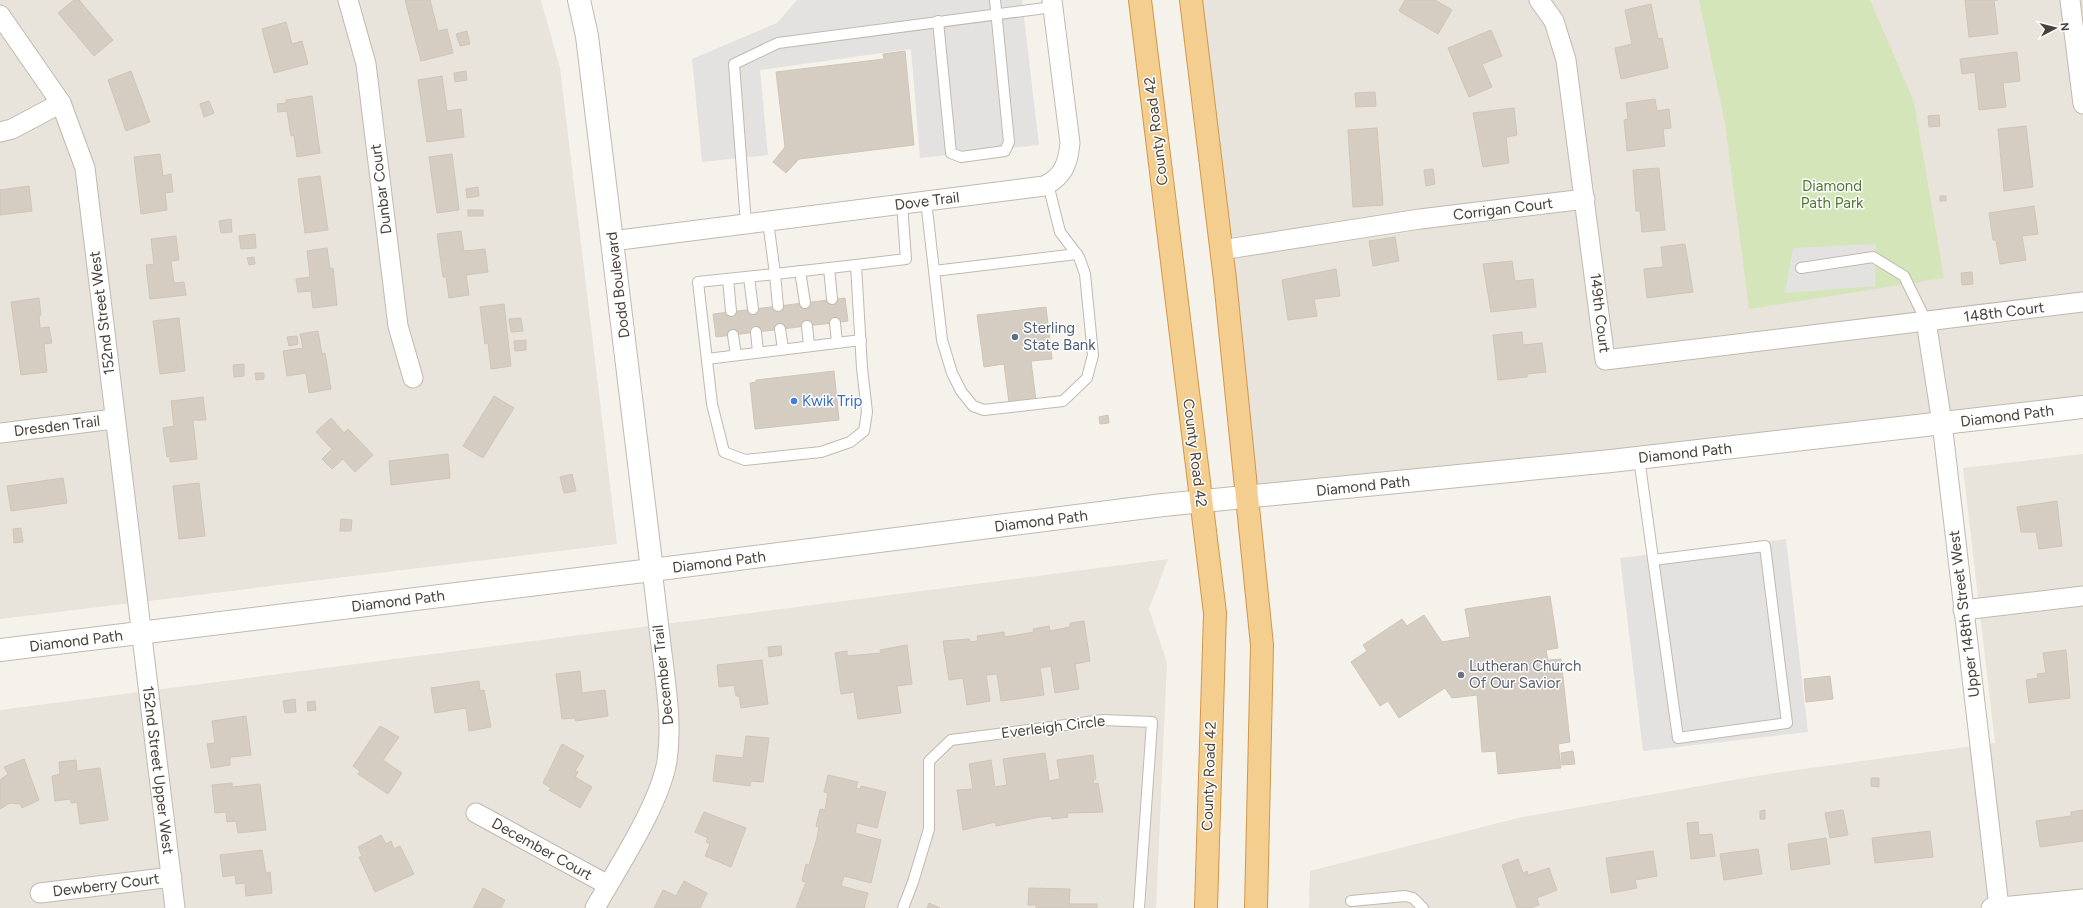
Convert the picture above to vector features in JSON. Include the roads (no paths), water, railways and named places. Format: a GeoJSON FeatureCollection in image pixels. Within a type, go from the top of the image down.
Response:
{"type":"FeatureCollection","features":[{"type":"Feature","properties":{"kind":"highway","name":"County Road 42"},"geometry":{"type":"LineString","coordinates":[[1140,0],[1214,612],[1206,908]]}},
{"type":"Feature","properties":{"kind":"highway"},"geometry":{"type":"LineString","coordinates":[[1191,0],[1221,250],[1262,646],[1256,908]]}},
{"type":"Feature","properties":{"kind":"street","name":"Dunbar Court"},"geometry":{"type":"LineString","coordinates":[[348,0],[366,64],[398,326],[413,378]]}},
{"type":"Feature","properties":{"kind":"street","name":"Dodd Boulevard"},"geometry":{"type":"LineString","coordinates":[[579,0],[587,36],[652,570]]}},
{"type":"Feature","properties":{"kind":"street","name":"149th Court"},"geometry":{"type":"LineString","coordinates":[[1539,0],[1554,21],[1566,60],[1605,360],[1926,321]]}},
{"type":"Feature","properties":{"kind":"street"},"geometry":{"type":"LineString","coordinates":[[2070,0],[2083,104]]}},
{"type":"Feature","properties":{"kind":"street"},"geometry":{"type":"LineString","coordinates":[[1048,184],[1054,181],[1063,172],[1069,160],[1070,143],[1052,4]]}},
{"type":"Feature","properties":{"kind":"street","name":"152nd Street West"},"geometry":{"type":"LineString","coordinates":[[0,15],[61,102],[85,168],[114,419],[141,633]]}},
{"type":"Feature","properties":{"kind":"street"},"geometry":{"type":"LineString","coordinates":[[0,132],[12,129],[61,102]]}},
{"type":"Feature","properties":{"kind":"street","name":"Dove Trail"},"geometry":{"type":"LineString","coordinates":[[612,241],[1048,184]]}},
{"type":"Feature","properties":{"kind":"street","name":"Corrigan Court"},"geometry":{"type":"LineString","coordinates":[[1221,250],[1420,219],[1585,199]]}},
{"type":"Feature","properties":{"kind":"street","name":"148th Court"},"geometry":{"type":"LineString","coordinates":[[1926,321],[2083,302]]}},
{"type":"Feature","properties":{"kind":"street","name":"Upper 148th Street West"},"geometry":{"type":"LineString","coordinates":[[1926,321],[1942,423],[1995,908]]}},
{"type":"Feature","properties":{"kind":"street","name":"Diamond Path"},"geometry":{"type":"LineString","coordinates":[[0,650],[1201,501],[1639,458],[2083,406]]}},
{"type":"Feature","properties":{"kind":"street","name":"Dresden Trail"},"geometry":{"type":"LineString","coordinates":[[0,433],[114,419]]}},
{"type":"Feature","properties":{"kind":"street","name":"December Trail"},"geometry":{"type":"LineString","coordinates":[[595,908],[646,816],[658,790],[667,761],[669,732],[668,703],[652,570]]}},
{"type":"Feature","properties":{"kind":"street"},"geometry":{"type":"LineString","coordinates":[[1963,610],[2083,596]]}},
{"type":"Feature","properties":{"kind":"street","name":"152nd Street Upper West"},"geometry":{"type":"LineString","coordinates":[[141,633],[175,908]]}},
{"type":"Feature","properties":{"kind":"street","name":"December Court"},"geometry":{"type":"LineString","coordinates":[[476,813],[608,886]]}},
{"type":"Feature","properties":{"kind":"street","name":"Dewberry Court"},"geometry":{"type":"LineString","coordinates":[[40,893],[172,877]]}},
{"type":"Feature","properties":{"kind":"street"},"geometry":{"type":"LineString","coordinates":[[1995,908],[2083,899]]}},
{"type":"Feature","properties":{"kind":"lane"},"geometry":{"type":"LineString","coordinates":[[938,22],[952,153],[961,157],[1005,151],[1009,142],[995,0]]}},
{"type":"Feature","properties":{"kind":"lane"},"geometry":{"type":"LineString","coordinates":[[746,224],[734,64],[778,44],[938,22],[1052,4]]}},
{"type":"Feature","properties":{"kind":"lane"},"geometry":{"type":"LineString","coordinates":[[926,201],[942,340],[952,373],[961,391],[973,406],[984,410],[1063,401],[1087,378],[1093,355],[1085,274],[1077,254],[1060,232],[1048,184]]}},
{"type":"Feature","properties":{"kind":"lane"},"geometry":{"type":"LineString","coordinates":[[856,265],[867,412],[864,431],[850,442],[821,452],[745,460],[724,452],[712,404],[698,282],[856,265],[906,258],[902,204]]}},
{"type":"Feature","properties":{"kind":"lane"},"geometry":{"type":"LineString","coordinates":[[768,221],[778,306]]}},
{"type":"Feature","properties":{"kind":"lane"},"geometry":{"type":"LineString","coordinates":[[934,271],[1077,254]]}},
{"type":"Feature","properties":{"kind":"lane"},"geometry":{"type":"LineString","coordinates":[[1801,268],[1873,257],[1904,276],[1926,321]]}},
{"type":"Feature","properties":{"kind":"lane"},"geometry":{"type":"LineString","coordinates":[[829,268],[832,299]]}},
{"type":"Feature","properties":{"kind":"lane"},"geometry":{"type":"LineString","coordinates":[[800,271],[805,303]]}},
{"type":"Feature","properties":{"kind":"lane"},"geometry":{"type":"LineString","coordinates":[[749,277],[753,309]]}},
{"type":"Feature","properties":{"kind":"lane"},"geometry":{"type":"LineString","coordinates":[[728,279],[731,311]]}},
{"type":"Feature","properties":{"kind":"lane"},"geometry":{"type":"LineString","coordinates":[[835,323],[837,342]]}},
{"type":"Feature","properties":{"kind":"lane"},"geometry":{"type":"LineString","coordinates":[[807,326],[809,345]]}},
{"type":"Feature","properties":{"kind":"lane"},"geometry":{"type":"LineString","coordinates":[[780,330],[783,349]]}},
{"type":"Feature","properties":{"kind":"lane"},"geometry":{"type":"LineString","coordinates":[[756,332],[758,352]]}},
{"type":"Feature","properties":{"kind":"lane"},"geometry":{"type":"LineString","coordinates":[[733,335],[736,355]]}},
{"type":"Feature","properties":{"kind":"lane"},"geometry":{"type":"LineString","coordinates":[[707,359],[809,345],[861,340]]}},
{"type":"Feature","properties":{"kind":"lane"},"geometry":{"type":"LineString","coordinates":[[1639,458],[1653,560],[1678,738],[1786,723],[1766,546],[1653,560]]}},
{"type":"Feature","properties":{"kind":"lane","name":"Everleigh Circle"},"geometry":{"type":"LineString","coordinates":[[903,908],[913,882],[929,829],[930,761],[951,740],[1103,720],[1152,722],[1139,908]]}},
{"type":"Feature","properties":{"kind":"lane"},"geometry":{"type":"LineString","coordinates":[[1351,901],[1405,896],[1413,898],[1423,908]]}},
{"type":"Feature","properties":{"kind":"place","name":"Sterling State Bank"},"geometry":{"type":"Point","coordinates":[1015,337]}},
{"type":"Feature","properties":{"kind":"place","name":"Kwik Trip"},"geometry":{"type":"Point","coordinates":[794,401]}},
{"type":"Feature","properties":{"kind":"place","name":"Lutheran Church Of Our Savior"},"geometry":{"type":"Point","coordinates":[1461,675]}},
{"type":"Feature","properties":{"kind":"park label","name":"Diamond Path Park"},"geometry":{"type":"Point","coordinates":[1832,194]}}]}
